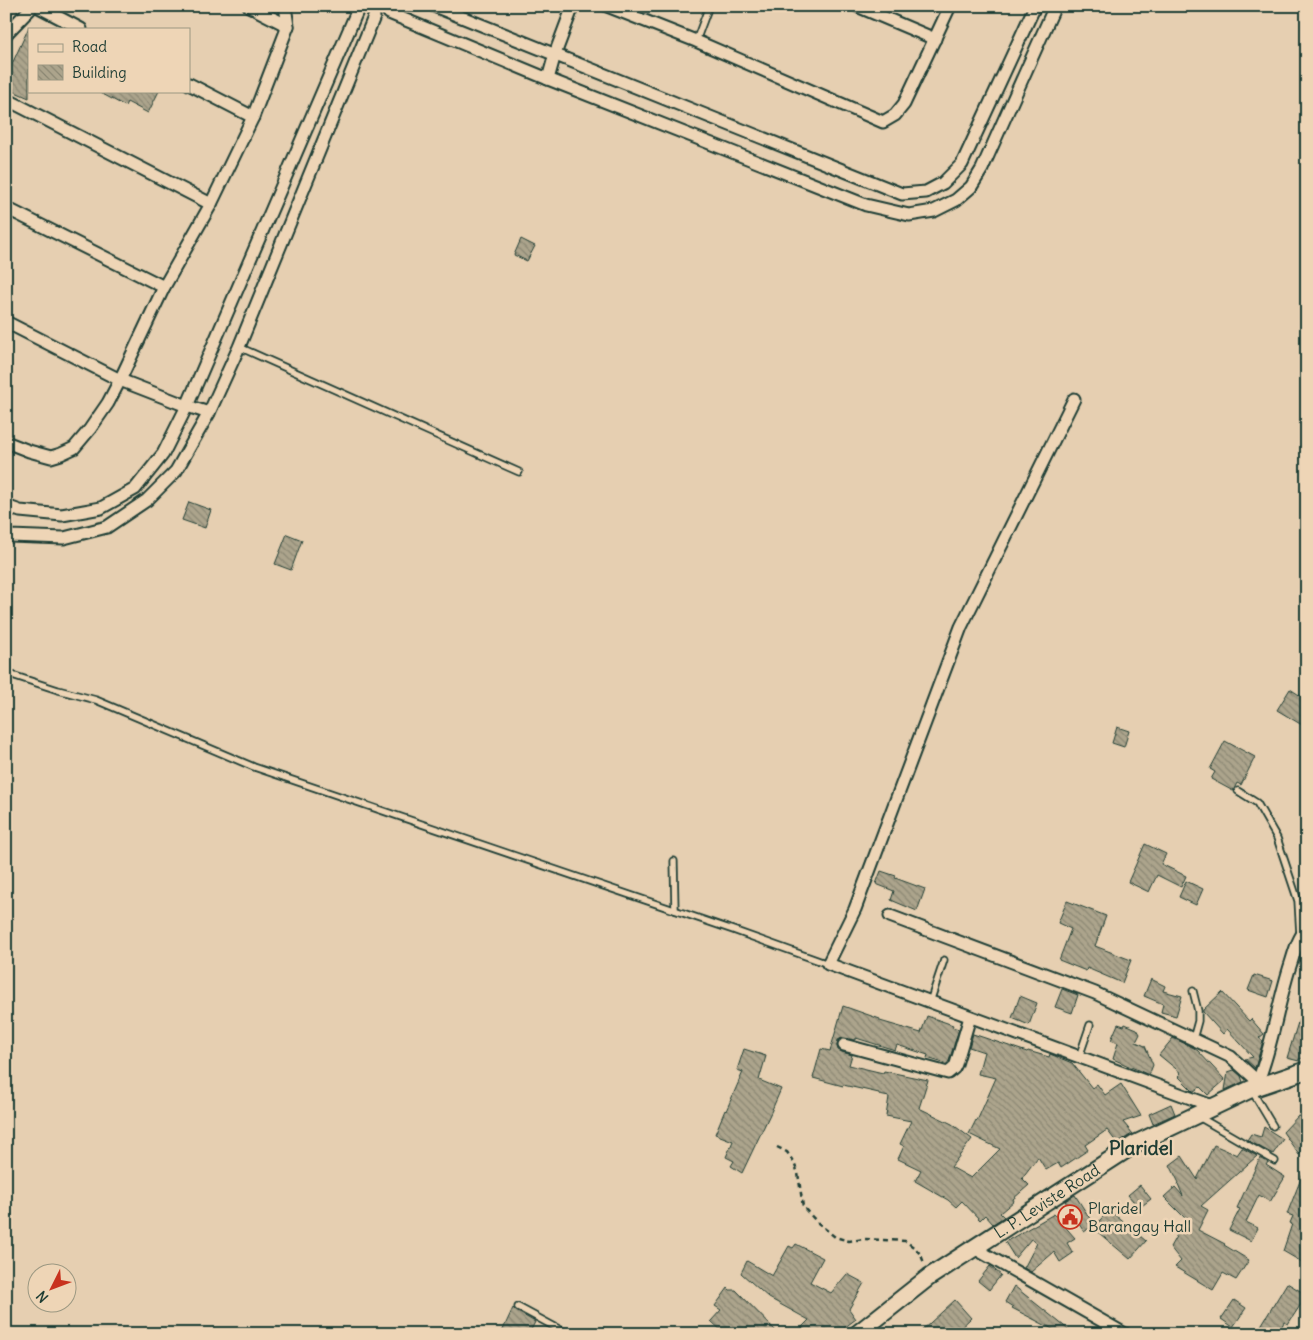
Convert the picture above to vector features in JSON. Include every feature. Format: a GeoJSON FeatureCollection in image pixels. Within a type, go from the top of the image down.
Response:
{"type":"FeatureCollection","features":[{"type":"Feature","properties":{"kind":"main road","name":"L. P. Leviste Road"},"geometry":{"type":"LineString","coordinates":[[857,1334],[929,1276],[1135,1144],[1197,1116],[1257,1085],[1307,1070]]}},
{"type":"Feature","properties":{"kind":"street"},"geometry":{"type":"LineString","coordinates":[[6,34],[35,6],[79,28]]}},
{"type":"Feature","properties":{"kind":"street"},"geometry":{"type":"LineString","coordinates":[[249,6],[288,26]]}},
{"type":"Feature","properties":{"kind":"street"},"geometry":{"type":"LineString","coordinates":[[6,442],[51,457],[61,454],[74,448],[95,423],[108,403],[164,287],[211,204],[253,117],[288,26],[285,6]]}},
{"type":"Feature","properties":{"kind":"street"},"geometry":{"type":"LineString","coordinates":[[434,6],[902,194],[926,192],[943,184],[962,164],[1035,6]]}},
{"type":"Feature","properties":{"kind":"street"},"geometry":{"type":"LineString","coordinates":[[548,79],[573,6]]}},
{"type":"Feature","properties":{"kind":"street"},"geometry":{"type":"LineString","coordinates":[[607,6],[883,122],[895,115],[904,104],[950,6]]}},
{"type":"Feature","properties":{"kind":"street"},"geometry":{"type":"LineString","coordinates":[[857,6],[935,39]]}},
{"type":"Feature","properties":{"kind":"street"},"geometry":{"type":"LineString","coordinates":[[6,506],[20,511],[62,516],[100,508],[135,489],[164,454],[187,406],[358,8],[365,14],[374,17],[381,16],[392,10],[548,79],[866,204],[909,215],[934,211],[956,200],[971,187],[982,169],[1056,6]]}},
{"type":"Feature","properties":{"kind":"street"},"geometry":{"type":"LineString","coordinates":[[6,535],[64,538],[107,528],[147,500],[176,471],[209,413],[239,347],[374,17]]}},
{"type":"Feature","properties":{"kind":"street"},"geometry":{"type":"LineString","coordinates":[[190,85],[253,117]]}},
{"type":"Feature","properties":{"kind":"street"},"geometry":{"type":"LineString","coordinates":[[6,99],[211,204]]}},
{"type":"Feature","properties":{"kind":"street"},"geometry":{"type":"LineString","coordinates":[[6,208],[164,287]]}},
{"type":"Feature","properties":{"kind":"street"},"geometry":{"type":"LineString","coordinates":[[6,322],[120,380],[209,413]]}},
{"type":"Feature","properties":{"kind":"street"},"geometry":{"type":"LineString","coordinates":[[1074,399],[961,627],[855,909],[828,964],[1078,1058],[1215,1107]]}},
{"type":"Feature","properties":{"kind":"street"},"geometry":{"type":"LineString","coordinates":[[890,916],[1095,993],[1231,1057],[1257,1085],[1266,1060],[1284,984],[1304,932]]}},
{"type":"Feature","properties":{"kind":"street"},"geometry":{"type":"LineString","coordinates":[[844,1045],[948,1073],[956,1064],[970,1017]]}},
{"type":"Feature","properties":{"kind":"street"},"geometry":{"type":"LineString","coordinates":[[974,1248],[1125,1334]]}},
{"type":"Feature","properties":{"kind":"lane"},"geometry":{"type":"LineString","coordinates":[[696,42],[708,6]]}},
{"type":"Feature","properties":{"kind":"lane"},"geometry":{"type":"LineString","coordinates":[[239,347],[519,472]]}},
{"type":"Feature","properties":{"kind":"lane"},"geometry":{"type":"LineString","coordinates":[[6,674],[96,700],[254,767],[828,964]]}},
{"type":"Feature","properties":{"kind":"lane"},"geometry":{"type":"LineString","coordinates":[[1238,790],[1257,803],[1278,838],[1298,901],[1304,932]]}},
{"type":"Feature","properties":{"kind":"lane"},"geometry":{"type":"LineString","coordinates":[[674,861],[675,910]]}},
{"type":"Feature","properties":{"kind":"lane"},"geometry":{"type":"LineString","coordinates":[[930,1002],[944,960]]}},
{"type":"Feature","properties":{"kind":"lane"},"geometry":{"type":"LineString","coordinates":[[1193,990],[1198,1011],[1198,1021],[1193,1039]]}},
{"type":"Feature","properties":{"kind":"lane"},"geometry":{"type":"LineString","coordinates":[[1078,1058],[1090,1025]]}},
{"type":"Feature","properties":{"kind":"lane"},"geometry":{"type":"LineString","coordinates":[[1257,1085],[1273,1126]]}},
{"type":"Feature","properties":{"kind":"lane"},"geometry":{"type":"LineString","coordinates":[[1197,1116],[1275,1161]]}},
{"type":"Feature","properties":{"kind":"lane"},"geometry":{"type":"LineString","coordinates":[[518,1307],[568,1334]]}},
{"type":"Feature","properties":{"kind":"path"},"geometry":{"type":"LineString","coordinates":[[777,1147],[787,1152],[794,1162],[798,1173],[803,1207],[818,1223],[835,1237],[849,1242],[865,1239],[905,1241],[921,1255],[929,1276]]}},
{"type":"Feature","properties":{"kind":"building"},"geometry":{"type":"Polygon","coordinates":[[[28,29],[29,98],[6,88],[6,77],[28,29]]]}},
{"type":"Feature","properties":{"kind":"building"},"geometry":{"type":"Polygon","coordinates":[[[99,92],[158,92],[148,113],[127,102],[125,106],[99,92]]]}},
{"type":"Feature","properties":{"kind":"building"},"geometry":{"type":"Polygon","coordinates":[[[521,239],[535,246],[527,261],[514,255],[521,239]]]}},
{"type":"Feature","properties":{"kind":"building"},"geometry":{"type":"Polygon","coordinates":[[[189,502],[211,510],[205,528],[182,520],[189,502]]]}},
{"type":"Feature","properties":{"kind":"building"},"geometry":{"type":"Polygon","coordinates":[[[287,534],[302,540],[291,570],[275,564],[287,534]]]}},
{"type":"Feature","properties":{"kind":"building"},"geometry":{"type":"Polygon","coordinates":[[[1290,689],[1307,700],[1307,728],[1277,710],[1290,689]]]}},
{"type":"Feature","properties":{"kind":"building"},"geometry":{"type":"Polygon","coordinates":[[[1117,727],[1129,731],[1124,747],[1112,743],[1117,727]]]}},
{"type":"Feature","properties":{"kind":"building"},"geometry":{"type":"Polygon","coordinates":[[[1225,741],[1255,757],[1241,785],[1237,783],[1233,791],[1211,779],[1215,772],[1210,769],[1225,741]]]}},
{"type":"Feature","properties":{"kind":"building"},"geometry":{"type":"Polygon","coordinates":[[[1145,844],[1166,854],[1161,864],[1186,876],[1181,887],[1157,875],[1149,892],[1128,882],[1145,844]]]}},
{"type":"Feature","properties":{"kind":"building"},"geometry":{"type":"Polygon","coordinates":[[[881,871],[925,889],[917,911],[891,900],[894,891],[876,884],[881,871]]]}},
{"type":"Feature","properties":{"kind":"building"},"geometry":{"type":"Polygon","coordinates":[[[1186,881],[1203,889],[1196,905],[1179,897],[1186,881]]]}},
{"type":"Feature","properties":{"kind":"building"},"geometry":{"type":"Polygon","coordinates":[[[1067,901],[1106,916],[1095,946],[1131,960],[1122,983],[1087,968],[1086,971],[1059,960],[1071,929],[1058,923],[1067,901]]]}},
{"type":"Feature","properties":{"kind":"building"},"geometry":{"type":"Polygon","coordinates":[[[1254,975],[1273,981],[1268,997],[1248,990],[1254,975]]]}},
{"type":"Feature","properties":{"kind":"building"},"geometry":{"type":"Polygon","coordinates":[[[1151,979],[1165,986],[1163,991],[1182,996],[1176,1016],[1161,1012],[1163,1004],[1144,996],[1151,979]]]}},
{"type":"Feature","properties":{"kind":"building"},"geometry":{"type":"Polygon","coordinates":[[[1062,989],[1078,995],[1072,1013],[1055,1007],[1062,989]]]}},
{"type":"Feature","properties":{"kind":"building"},"geometry":{"type":"Polygon","coordinates":[[[1222,992],[1264,1034],[1259,1038],[1263,1041],[1255,1068],[1245,1059],[1253,1057],[1227,1029],[1223,1034],[1203,1012],[1222,992]]]}},
{"type":"Feature","properties":{"kind":"building"},"geometry":{"type":"Polygon","coordinates":[[[1020,996],[1037,1003],[1029,1025],[1012,1018],[1020,996]]]}},
{"type":"Feature","properties":{"kind":"building"},"geometry":{"type":"Polygon","coordinates":[[[1304,1003],[1307,1003],[1307,1057],[1299,1059],[1299,1061],[1287,1058],[1304,1003]]]}},
{"type":"Feature","properties":{"kind":"building"},"geometry":{"type":"Polygon","coordinates":[[[843,1006],[880,1019],[880,1021],[921,1033],[927,1016],[959,1029],[947,1064],[927,1058],[928,1055],[897,1045],[895,1050],[856,1038],[856,1040],[842,1038],[838,1040],[837,1046],[838,1050],[852,1055],[849,1065],[883,1073],[884,1071],[928,1080],[919,1108],[952,1124],[972,1139],[951,1167],[971,1178],[1000,1149],[969,1134],[977,1121],[996,1078],[978,1074],[984,1052],[969,1047],[973,1034],[1027,1052],[1049,1057],[1050,1054],[1072,1063],[1092,1088],[1097,1084],[1105,1095],[1121,1084],[1141,1116],[1123,1122],[1133,1134],[1117,1143],[1107,1130],[1085,1145],[1088,1150],[1061,1168],[1058,1163],[1046,1170],[1038,1157],[1022,1178],[1029,1185],[1000,1213],[1004,1217],[993,1224],[985,1215],[980,1220],[962,1201],[956,1207],[948,1200],[915,1181],[921,1170],[898,1159],[904,1146],[900,1144],[911,1121],[886,1116],[889,1097],[813,1078],[821,1049],[830,1051],[843,1006]]]}},
{"type":"Feature","properties":{"kind":"building"},"geometry":{"type":"Polygon","coordinates":[[[1118,1024],[1124,1026],[1125,1024],[1137,1029],[1140,1034],[1136,1042],[1145,1046],[1153,1065],[1149,1075],[1113,1059],[1118,1043],[1111,1040],[1118,1024]]]}},
{"type":"Feature","properties":{"kind":"building"},"geometry":{"type":"Polygon","coordinates":[[[1173,1038],[1198,1051],[1225,1080],[1208,1095],[1200,1087],[1193,1091],[1178,1076],[1181,1073],[1159,1055],[1173,1038]]]}},
{"type":"Feature","properties":{"kind":"building"},"geometry":{"type":"Polygon","coordinates":[[[744,1049],[766,1056],[759,1080],[781,1089],[742,1173],[731,1166],[734,1161],[726,1157],[733,1141],[715,1134],[743,1072],[737,1070],[744,1049]]]}},
{"type":"Feature","properties":{"kind":"building"},"geometry":{"type":"Polygon","coordinates":[[[1234,1070],[1241,1076],[1243,1082],[1225,1090],[1228,1072],[1234,1070]]]}},
{"type":"Feature","properties":{"kind":"building"},"geometry":{"type":"Polygon","coordinates":[[[1171,1104],[1175,1114],[1153,1124],[1149,1114],[1171,1104]]]}},
{"type":"Feature","properties":{"kind":"building"},"geometry":{"type":"Polygon","coordinates":[[[1300,1114],[1307,1120],[1307,1143],[1299,1155],[1283,1132],[1300,1114]]]}},
{"type":"Feature","properties":{"kind":"building"},"geometry":{"type":"Polygon","coordinates":[[[1264,1127],[1283,1139],[1273,1154],[1247,1140],[1251,1134],[1261,1137],[1264,1127]]]}},
{"type":"Feature","properties":{"kind":"building"},"geometry":{"type":"Polygon","coordinates":[[[1214,1145],[1237,1155],[1242,1148],[1257,1156],[1201,1206],[1208,1210],[1198,1230],[1225,1244],[1249,1260],[1236,1280],[1223,1273],[1213,1290],[1175,1267],[1181,1261],[1170,1247],[1186,1219],[1164,1197],[1175,1187],[1183,1196],[1170,1165],[1182,1156],[1197,1179],[1214,1145]]]}},
{"type":"Feature","properties":{"kind":"building"},"geometry":{"type":"Polygon","coordinates":[[[1260,1158],[1268,1162],[1266,1165],[1285,1177],[1270,1202],[1259,1195],[1246,1222],[1258,1228],[1251,1241],[1229,1230],[1240,1209],[1237,1208],[1260,1158]]]}},
{"type":"Feature","properties":{"kind":"building"},"geometry":{"type":"Polygon","coordinates":[[[1306,1166],[1307,1265],[1283,1251],[1293,1216],[1287,1214],[1306,1166]]]}},
{"type":"Feature","properties":{"kind":"building"},"geometry":{"type":"Polygon","coordinates":[[[1140,1185],[1151,1199],[1139,1208],[1128,1195],[1140,1185]]]}},
{"type":"Feature","properties":{"kind":"building"},"geometry":{"type":"Polygon","coordinates":[[[1075,1195],[1094,1225],[1084,1232],[1065,1201],[1075,1195]]]}},
{"type":"Feature","properties":{"kind":"building"},"geometry":{"type":"Polygon","coordinates":[[[1109,1210],[1146,1241],[1130,1259],[1093,1228],[1109,1210]]]}},
{"type":"Feature","properties":{"kind":"building"},"geometry":{"type":"Polygon","coordinates":[[[1054,1214],[1075,1238],[1067,1243],[1073,1253],[1060,1262],[1054,1252],[1031,1272],[1024,1268],[1037,1243],[1031,1239],[1015,1258],[1005,1242],[1054,1214]]]}},
{"type":"Feature","properties":{"kind":"building"},"geometry":{"type":"Polygon","coordinates":[[[796,1244],[823,1258],[810,1282],[831,1293],[847,1274],[864,1283],[849,1309],[856,1319],[836,1334],[810,1334],[802,1327],[809,1320],[769,1298],[741,1273],[747,1261],[772,1276],[789,1246],[793,1248],[796,1244]]]}},
{"type":"Feature","properties":{"kind":"building"},"geometry":{"type":"Polygon","coordinates":[[[990,1266],[1001,1275],[989,1290],[978,1281],[990,1266]]]}},
{"type":"Feature","properties":{"kind":"building"},"geometry":{"type":"Polygon","coordinates":[[[1287,1283],[1307,1295],[1288,1324],[1284,1322],[1278,1334],[1267,1334],[1259,1329],[1287,1283]]]}},
{"type":"Feature","properties":{"kind":"building"},"geometry":{"type":"Polygon","coordinates":[[[1014,1286],[1074,1334],[1062,1334],[1012,1308],[1005,1302],[1014,1286]]]}},
{"type":"Feature","properties":{"kind":"building"},"geometry":{"type":"Polygon","coordinates":[[[728,1288],[736,1290],[779,1334],[725,1334],[711,1321],[721,1310],[715,1306],[728,1288]]]}},
{"type":"Feature","properties":{"kind":"building"},"geometry":{"type":"Polygon","coordinates":[[[955,1300],[971,1318],[954,1334],[918,1334],[955,1300]]]}},
{"type":"Feature","properties":{"kind":"building"},"geometry":{"type":"Polygon","coordinates":[[[1234,1300],[1246,1308],[1233,1327],[1221,1319],[1234,1300]]]}},
{"type":"Feature","properties":{"kind":"building"},"geometry":{"type":"Polygon","coordinates":[[[513,1308],[535,1322],[529,1334],[501,1334],[513,1308]]]}},
{"type":"Feature","properties":{"kind":"place","name":"Plaridel Barangay Hall"},"geometry":{"type":"Point","coordinates":[1070,1217]}},
{"type":"Feature","properties":{"kind":"district","name":"Plaridel"},"geometry":{"type":"Point","coordinates":[1141,1148]}}]}
